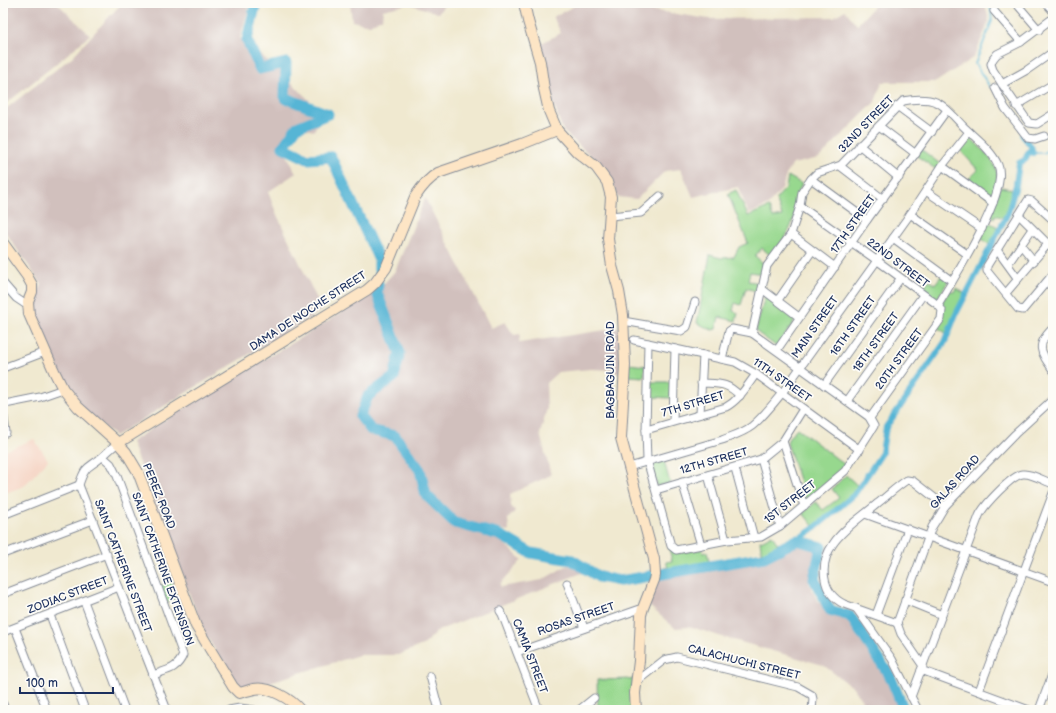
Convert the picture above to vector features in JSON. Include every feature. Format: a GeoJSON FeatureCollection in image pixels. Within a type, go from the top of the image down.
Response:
{"type":"FeatureCollection","features":[{"type":"Feature","properties":{"kind":"street","name":"BAGBAGUIN ROAD"},"geometry":{"type":"LineString","coordinates":[[524,3],[540,62],[544,89],[557,130],[578,152],[596,167],[607,182],[611,197],[608,239],[612,266],[619,291],[623,321],[625,365],[621,438],[654,559],[655,575],[643,608],[635,693],[636,710]]}},
{"type":"Feature","properties":{"kind":"street"},"geometry":{"type":"LineString","coordinates":[[1016,3],[1039,30]]}},
{"type":"Feature","properties":{"kind":"street"},"geometry":{"type":"LineString","coordinates":[[1046,3],[1053,11]]}},
{"type":"Feature","properties":{"kind":"street"},"geometry":{"type":"LineString","coordinates":[[994,11],[1021,42]]}},
{"type":"Feature","properties":{"kind":"street"},"geometry":{"type":"LineString","coordinates":[[1053,18],[1021,42],[997,54],[991,64],[993,70],[1029,124],[1037,124],[1053,114]]}},
{"type":"Feature","properties":{"kind":"street"},"geometry":{"type":"LineString","coordinates":[[1002,84],[1027,70],[1053,52]]}},
{"type":"Feature","properties":{"kind":"street"},"geometry":{"type":"LineString","coordinates":[[1016,106],[1053,84]]}},
{"type":"Feature","properties":{"kind":"street"},"geometry":{"type":"LineString","coordinates":[[995,88],[1005,108],[1028,138],[1036,139],[1044,136]]}},
{"type":"Feature","properties":{"kind":"street","name":"32ND STREET"},"geometry":{"type":"LineString","coordinates":[[811,179],[817,173],[840,166],[903,100],[915,99],[936,102],[947,110],[992,155],[998,166],[1000,177],[993,203],[982,229],[952,281],[940,308]]}},
{"type":"Feature","properties":{"kind":"street"},"geometry":{"type":"LineString","coordinates":[[897,106],[932,132]]}},
{"type":"Feature","properties":{"kind":"street","name":"17TH STREET"},"geometry":{"type":"LineString","coordinates":[[777,350],[947,110]]}},
{"type":"Feature","properties":{"kind":"street"},"geometry":{"type":"LineString","coordinates":[[879,126],[916,154]]}},
{"type":"Feature","properties":{"kind":"street","name":"DAMA DE NOCHE STREET"},"geometry":{"type":"LineString","coordinates":[[118,443],[371,287],[386,268],[415,197],[421,187],[432,177],[438,173],[522,144],[557,130]]}},
{"type":"Feature","properties":{"kind":"street","name":"MAIN STREET"},"geometry":{"type":"LineString","coordinates":[[629,467],[738,434],[751,426],[782,393],[910,214],[942,166],[969,132]]}},
{"type":"Feature","properties":{"kind":"street"},"geometry":{"type":"LineString","coordinates":[[860,145],[899,178]]}},
{"type":"Feature","properties":{"kind":"street"},"geometry":{"type":"LineString","coordinates":[[840,166],[884,199]]}},
{"type":"Feature","properties":{"kind":"street"},"geometry":{"type":"LineString","coordinates":[[942,166],[993,203]]}},
{"type":"Feature","properties":{"kind":"street"},"geometry":{"type":"LineString","coordinates":[[752,333],[767,266],[791,234],[800,206],[802,192],[811,179],[868,220]]}},
{"type":"Feature","properties":{"kind":"street"},"geometry":{"type":"LineString","coordinates":[[926,191],[982,229]]}},
{"type":"Feature","properties":{"kind":"street"},"geometry":{"type":"LineString","coordinates":[[610,216],[641,213],[660,196]]}},
{"type":"Feature","properties":{"kind":"street"},"geometry":{"type":"LineString","coordinates":[[1053,220],[1032,201],[1028,200],[987,266],[987,271],[1018,309],[1022,310],[1053,274]]}},
{"type":"Feature","properties":{"kind":"street","name":"22ND STREET"},"geometry":{"type":"LineString","coordinates":[[800,206],[940,308]]}},
{"type":"Feature","properties":{"kind":"street"},"geometry":{"type":"LineString","coordinates":[[910,214],[967,254]]}},
{"type":"Feature","properties":{"kind":"street"},"geometry":{"type":"LineString","coordinates":[[1006,293],[1034,261],[1051,247],[1018,216]]}},
{"type":"Feature","properties":{"kind":"street"},"geometry":{"type":"LineString","coordinates":[[1008,264],[1032,229]]}},
{"type":"Feature","properties":{"kind":"street"},"geometry":{"type":"LineString","coordinates":[[791,234],[835,267]]}},
{"type":"Feature","properties":{"kind":"street"},"geometry":{"type":"LineString","coordinates":[[893,238],[952,281]]}},
{"type":"Feature","properties":{"kind":"street","name":"PEREZ ROAD"},"geometry":{"type":"LineString","coordinates":[[3,243],[32,285],[32,292],[28,306],[31,320],[63,389],[78,407],[118,443],[126,452],[138,472],[196,626],[233,687],[239,693],[256,688],[270,691],[285,697],[296,704],[300,710]]}},
{"type":"Feature","properties":{"kind":"street"},"geometry":{"type":"LineString","coordinates":[[1021,245],[1034,261]]}},
{"type":"Feature","properties":{"kind":"street"},"geometry":{"type":"LineString","coordinates":[[997,250],[1018,279]]}},
{"type":"Feature","properties":{"kind":"street"},"geometry":{"type":"LineString","coordinates":[[778,300],[812,251]]}},
{"type":"Feature","properties":{"kind":"street","name":"16TH STREET"},"geometry":{"type":"LineString","coordinates":[[824,385],[900,279]]}},
{"type":"Feature","properties":{"kind":"street"},"geometry":{"type":"LineString","coordinates":[[3,283],[16,298],[28,306]]}},
{"type":"Feature","properties":{"kind":"street"},"geometry":{"type":"LineString","coordinates":[[762,289],[799,317]]}},
{"type":"Feature","properties":{"kind":"street","name":"18TH STREET"},"geometry":{"type":"LineString","coordinates":[[847,401],[923,295]]}},
{"type":"Feature","properties":{"kind":"street"},"geometry":{"type":"LineString","coordinates":[[623,321],[681,331],[687,327],[695,302]]}},
{"type":"Feature","properties":{"kind":"street","name":"20TH STREET"},"geometry":{"type":"LineString","coordinates":[[870,418],[941,319],[940,308]]}},
{"type":"Feature","properties":{"kind":"street"},"geometry":{"type":"LineString","coordinates":[[1053,328],[1044,337],[1040,347],[1043,356],[1053,370]]}},
{"type":"Feature","properties":{"kind":"street"},"geometry":{"type":"LineString","coordinates":[[722,359],[729,331],[732,329],[752,333],[870,418]]}},
{"type":"Feature","properties":{"kind":"street","name":"11TH STREET"},"geometry":{"type":"LineString","coordinates":[[634,340],[735,362],[756,374],[860,450]]}},
{"type":"Feature","properties":{"kind":"street","name":"1ST STREET"},"geometry":{"type":"LineString","coordinates":[[648,343],[646,430],[648,461],[672,548],[678,550],[726,540],[761,537],[780,526],[845,471],[860,450],[874,426],[870,418]]}},
{"type":"Feature","properties":{"kind":"street"},"geometry":{"type":"LineString","coordinates":[[673,421],[675,349]]}},
{"type":"Feature","properties":{"kind":"street"},"geometry":{"type":"LineString","coordinates":[[3,368],[45,352]]}},
{"type":"Feature","properties":{"kind":"street"},"geometry":{"type":"LineString","coordinates":[[700,414],[703,355]]}},
{"type":"Feature","properties":{"kind":"street","name":"7TH STREET"},"geometry":{"type":"LineString","coordinates":[[646,430],[732,404],[740,396],[756,374]]}},
{"type":"Feature","properties":{"kind":"street"},"geometry":{"type":"LineString","coordinates":[[701,384],[726,385],[733,388],[740,396]]}},
{"type":"Feature","properties":{"kind":"street"},"geometry":{"type":"LineString","coordinates":[[3,408],[5,404],[40,397],[63,389]]}},
{"type":"Feature","properties":{"kind":"street","name":"GALAS ROAD"},"geometry":{"type":"LineString","coordinates":[[897,623],[932,527],[945,506],[1015,434],[1053,399]]}},
{"type":"Feature","properties":{"kind":"street","name":"12TH STREET"},"geometry":{"type":"LineString","coordinates":[[656,490],[761,459],[783,441],[803,409]]}},
{"type":"Feature","properties":{"kind":"street"},"geometry":{"type":"LineString","coordinates":[[3,411],[6,433]]}},
{"type":"Feature","properties":{"kind":"street"},"geometry":{"type":"LineString","coordinates":[[783,441],[804,506]]}},
{"type":"Feature","properties":{"kind":"street"},"geometry":{"type":"LineString","coordinates":[[3,515],[79,485],[82,474],[88,467],[103,457],[118,443]]}},
{"type":"Feature","properties":{"kind":"street","name":"SAINT CATHERINE EXTENSION"},"geometry":{"type":"LineString","coordinates":[[103,457],[111,464],[117,476],[183,655],[180,663],[175,667],[153,675]]}},
{"type":"Feature","properties":{"kind":"street"},"geometry":{"type":"LineString","coordinates":[[761,459],[780,526]]}},
{"type":"Feature","properties":{"kind":"street"},"geometry":{"type":"LineString","coordinates":[[734,468],[754,538]]}},
{"type":"Feature","properties":{"kind":"street"},"geometry":{"type":"LineString","coordinates":[[911,698],[978,516],[984,507],[1012,480],[1023,474],[1053,484]]}},
{"type":"Feature","properties":{"kind":"street"},"geometry":{"type":"LineString","coordinates":[[708,475],[726,540]]}},
{"type":"Feature","properties":{"kind":"street"},"geometry":{"type":"LineString","coordinates":[[945,506],[913,481],[909,480],[904,482],[865,514],[832,545],[828,552],[824,572],[824,581],[827,589],[837,601],[897,623],[898,630],[922,668],[1029,710]]}},
{"type":"Feature","properties":{"kind":"street"},"geometry":{"type":"LineString","coordinates":[[682,482],[701,545]]}},
{"type":"Feature","properties":{"kind":"street","name":"SAINT CATHERINE STREET"},"geometry":{"type":"LineString","coordinates":[[79,485],[107,554],[166,710]]}},
{"type":"Feature","properties":{"kind":"street"},"geometry":{"type":"LineString","coordinates":[[978,691],[1053,494]]}},
{"type":"Feature","properties":{"kind":"street"},"geometry":{"type":"LineString","coordinates":[[865,514],[1053,582]]}},
{"type":"Feature","properties":{"kind":"street"},"geometry":{"type":"LineString","coordinates":[[3,554],[93,520]]}},
{"type":"Feature","properties":{"kind":"street"},"geometry":{"type":"LineString","coordinates":[[876,615],[908,529]]}},
{"type":"Feature","properties":{"kind":"street"},"geometry":{"type":"LineString","coordinates":[[3,594],[107,554]]}},
{"type":"Feature","properties":{"kind":"street"},"geometry":{"type":"LineString","coordinates":[[567,583],[584,628]]}},
{"type":"Feature","properties":{"kind":"street","name":"ZODIAC STREET"},"geometry":{"type":"LineString","coordinates":[[3,632],[119,587]]}},
{"type":"Feature","properties":{"kind":"street"},"geometry":{"type":"LineString","coordinates":[[905,600],[942,615]]}},
{"type":"Feature","properties":{"kind":"street"},"geometry":{"type":"LineString","coordinates":[[84,601],[125,710]]}},
{"type":"Feature","properties":{"kind":"street","name":"ROSAS STREET"},"geometry":{"type":"LineString","coordinates":[[517,652],[643,608]]}},
{"type":"Feature","properties":{"kind":"street"},"geometry":{"type":"LineString","coordinates":[[856,608],[892,659],[918,710]]}},
{"type":"Feature","properties":{"kind":"street","name":"CAMIA STREET"},"geometry":{"type":"LineString","coordinates":[[500,611],[539,710]]}},
{"type":"Feature","properties":{"kind":"street"},"geometry":{"type":"LineString","coordinates":[[50,615],[85,710]]}},
{"type":"Feature","properties":{"kind":"street"},"geometry":{"type":"LineString","coordinates":[[15,628],[47,710]]}},
{"type":"Feature","properties":{"kind":"street","name":"CALACHUCHI STREET"},"geometry":{"type":"LineString","coordinates":[[636,682],[664,660],[677,657],[798,687],[812,695],[812,710]]}},
{"type":"Feature","properties":{"kind":"street"},"geometry":{"type":"LineString","coordinates":[[1039,710],[1053,672]]}},
{"type":"Feature","properties":{"kind":"street"},"geometry":{"type":"LineString","coordinates":[[430,676],[439,710]]}},
{"type":"Feature","properties":{"kind":"street"},"geometry":{"type":"LineString","coordinates":[[579,710],[594,698]]}},
{"type":"Feature","properties":{"kind":"street"},"geometry":{"type":"LineString","coordinates":[[3,704],[5,710]]}},
{"type":"Feature","properties":{"kind":"street"},"geometry":{"type":"LineString","coordinates":[[229,710],[240,708],[254,710]]}},
{"type":"Feature","properties":{"kind":"shaded area"},"geometry":{"type":"Polygon","coordinates":[[[3,3],[57,3],[90,35],[3,106],[3,3]]]}},
{"type":"Feature","properties":{"kind":"shaded area"},"geometry":{"type":"Polygon","coordinates":[[[122,3],[250,3],[240,38],[277,68],[322,113],[314,131],[297,127],[283,147],[296,173],[268,192],[277,215],[322,310],[115,436],[72,401],[30,304],[42,285],[3,229],[3,111],[72,57],[122,3]]]}},
{"type":"Feature","properties":{"kind":"shaded area"},"geometry":{"type":"Polygon","coordinates":[[[350,3],[446,3],[438,13],[409,4],[383,10],[382,19],[379,19],[370,25],[352,21],[350,3]]]}},
{"type":"Feature","properties":{"kind":"shaded area"},"geometry":{"type":"Polygon","coordinates":[[[580,3],[636,3],[638,8],[709,19],[834,17],[845,10],[857,25],[877,3],[985,3],[989,21],[974,57],[936,82],[882,82],[875,102],[819,158],[793,164],[787,172],[782,189],[768,205],[749,214],[738,187],[693,197],[681,169],[665,171],[637,199],[617,197],[613,184],[599,163],[563,131],[551,96],[549,68],[547,70],[538,45],[561,33],[553,17],[580,3]]]}},
{"type":"Feature","properties":{"kind":"shaded area"},"geometry":{"type":"Polygon","coordinates":[[[425,198],[491,328],[505,322],[514,335],[520,334],[519,343],[619,328],[621,373],[616,373],[615,370],[591,369],[558,372],[546,383],[547,408],[540,434],[551,475],[510,494],[511,506],[515,511],[508,519],[509,531],[457,520],[430,493],[425,471],[399,433],[372,428],[364,411],[369,401],[395,381],[402,369],[400,345],[379,289],[395,271],[425,198]]]}},
{"type":"Feature","properties":{"kind":"shaded area"},"geometry":{"type":"Polygon","coordinates":[[[374,293],[397,354],[388,379],[367,393],[356,415],[367,432],[393,437],[418,472],[425,499],[456,527],[482,532],[497,537],[522,560],[500,584],[501,587],[542,580],[568,565],[584,572],[437,631],[425,644],[398,655],[359,655],[240,691],[204,632],[131,442],[374,293]]]}},
{"type":"Feature","properties":{"kind":"shaded area"},"geometry":{"type":"Polygon","coordinates":[[[34,439],[48,460],[24,486],[3,494],[3,452],[34,439]]]}},
{"type":"Feature","properties":{"kind":"shaded area"},"geometry":{"type":"Polygon","coordinates":[[[800,544],[815,548],[809,583],[817,600],[830,614],[849,622],[884,673],[899,710],[868,710],[854,688],[823,665],[698,629],[688,627],[675,628],[648,605],[658,577],[766,561],[800,544]]]}},
{"type":"Feature","properties":{"kind":"green space"},"geometry":{"type":"Polygon","coordinates":[[[970,139],[972,139],[984,152],[992,162],[997,172],[992,199],[968,180],[978,170],[960,150],[970,139]]]}},
{"type":"Feature","properties":{"kind":"green space"},"geometry":{"type":"Polygon","coordinates":[[[921,149],[940,164],[937,170],[917,156],[921,149]]]}},
{"type":"Feature","properties":{"kind":"green space"},"geometry":{"type":"Polygon","coordinates":[[[788,176],[802,184],[797,205],[788,233],[776,250],[770,255],[762,248],[755,256],[764,264],[762,274],[750,272],[748,281],[760,283],[759,292],[746,288],[741,305],[735,303],[733,311],[738,313],[736,321],[719,317],[716,329],[712,330],[697,323],[710,255],[721,258],[734,257],[739,247],[748,243],[728,194],[736,190],[748,216],[769,207],[773,218],[782,216],[776,199],[786,188],[788,176]]]}},
{"type":"Feature","properties":{"kind":"green space"},"geometry":{"type":"Polygon","coordinates":[[[1001,187],[1017,190],[1004,218],[995,215],[994,218],[990,215],[1001,187]]]}},
{"type":"Feature","properties":{"kind":"green space"},"geometry":{"type":"Polygon","coordinates":[[[988,222],[998,227],[990,245],[980,238],[988,222]]]}},
{"type":"Feature","properties":{"kind":"green space"},"geometry":{"type":"Polygon","coordinates":[[[941,276],[949,280],[936,301],[922,291],[928,280],[935,284],[941,276]]]}},
{"type":"Feature","properties":{"kind":"green space"},"geometry":{"type":"Polygon","coordinates":[[[956,288],[965,294],[946,333],[938,328],[940,305],[950,290],[954,292],[956,288]]]}},
{"type":"Feature","properties":{"kind":"green space"},"geometry":{"type":"Polygon","coordinates":[[[765,296],[795,316],[795,320],[777,347],[756,330],[765,296]]]}},
{"type":"Feature","properties":{"kind":"green space"},"geometry":{"type":"Polygon","coordinates":[[[629,364],[645,366],[644,377],[629,376],[629,364]]]}},
{"type":"Feature","properties":{"kind":"green space"},"geometry":{"type":"Polygon","coordinates":[[[651,382],[672,382],[671,398],[650,397],[651,382]]]}},
{"type":"Feature","properties":{"kind":"green space"},"geometry":{"type":"Polygon","coordinates":[[[797,428],[845,465],[838,475],[807,499],[805,498],[787,443],[789,437],[797,428]]]}},
{"type":"Feature","properties":{"kind":"green space"},"geometry":{"type":"Polygon","coordinates":[[[664,461],[670,483],[657,486],[652,467],[654,463],[664,461]]]}},
{"type":"Feature","properties":{"kind":"green space"},"geometry":{"type":"Polygon","coordinates":[[[846,475],[858,486],[853,494],[814,527],[803,513],[816,502],[823,510],[839,498],[832,489],[846,475]]]}},
{"type":"Feature","properties":{"kind":"green space"},"geometry":{"type":"Polygon","coordinates":[[[772,535],[779,546],[772,552],[762,555],[760,541],[772,535]]]}},
{"type":"Feature","properties":{"kind":"green space"},"geometry":{"type":"Polygon","coordinates":[[[669,548],[678,553],[702,549],[703,553],[707,552],[710,565],[660,573],[661,569],[668,567],[666,562],[672,561],[669,548]]]}},
{"type":"Feature","properties":{"kind":"green space"},"geometry":{"type":"Polygon","coordinates":[[[172,582],[178,598],[166,603],[160,586],[172,582]]]}},
{"type":"Feature","properties":{"kind":"green space"},"geometry":{"type":"Polygon","coordinates":[[[633,679],[632,710],[598,710],[597,680],[633,679]]]}},
{"type":"Feature","properties":{"kind":"waterway"},"geometry":{"type":"LineString","coordinates":[[256,3],[247,40],[260,69],[286,63],[285,98],[328,114],[297,127],[283,147],[308,159],[331,157],[379,260],[379,270]]}},
{"type":"Feature","properties":{"kind":"waterway"},"geometry":{"type":"LineString","coordinates":[[990,3],[992,21],[975,64],[990,87]]}},
{"type":"Feature","properties":{"kind":"waterway"},"geometry":{"type":"LineString","coordinates":[[797,540],[816,527],[854,495],[882,453],[886,427],[945,342],[956,314],[1008,213],[1016,185],[1019,163],[1025,160],[1029,151],[1033,153],[1031,146],[1023,136]]}},
{"type":"Feature","properties":{"kind":"waterway"},"geometry":{"type":"LineString","coordinates":[[1033,153],[1044,153],[1053,147]]}},
{"type":"Feature","properties":{"kind":"waterway"},"geometry":{"type":"LineString","coordinates":[[378,284],[377,293],[400,353],[394,377],[368,396],[360,416],[371,430],[395,436],[420,470],[426,495],[455,523],[500,535],[531,553],[572,560],[599,577],[620,581],[764,557],[797,540],[821,547],[814,579],[830,610],[850,616],[890,676],[904,710]]}}]}
